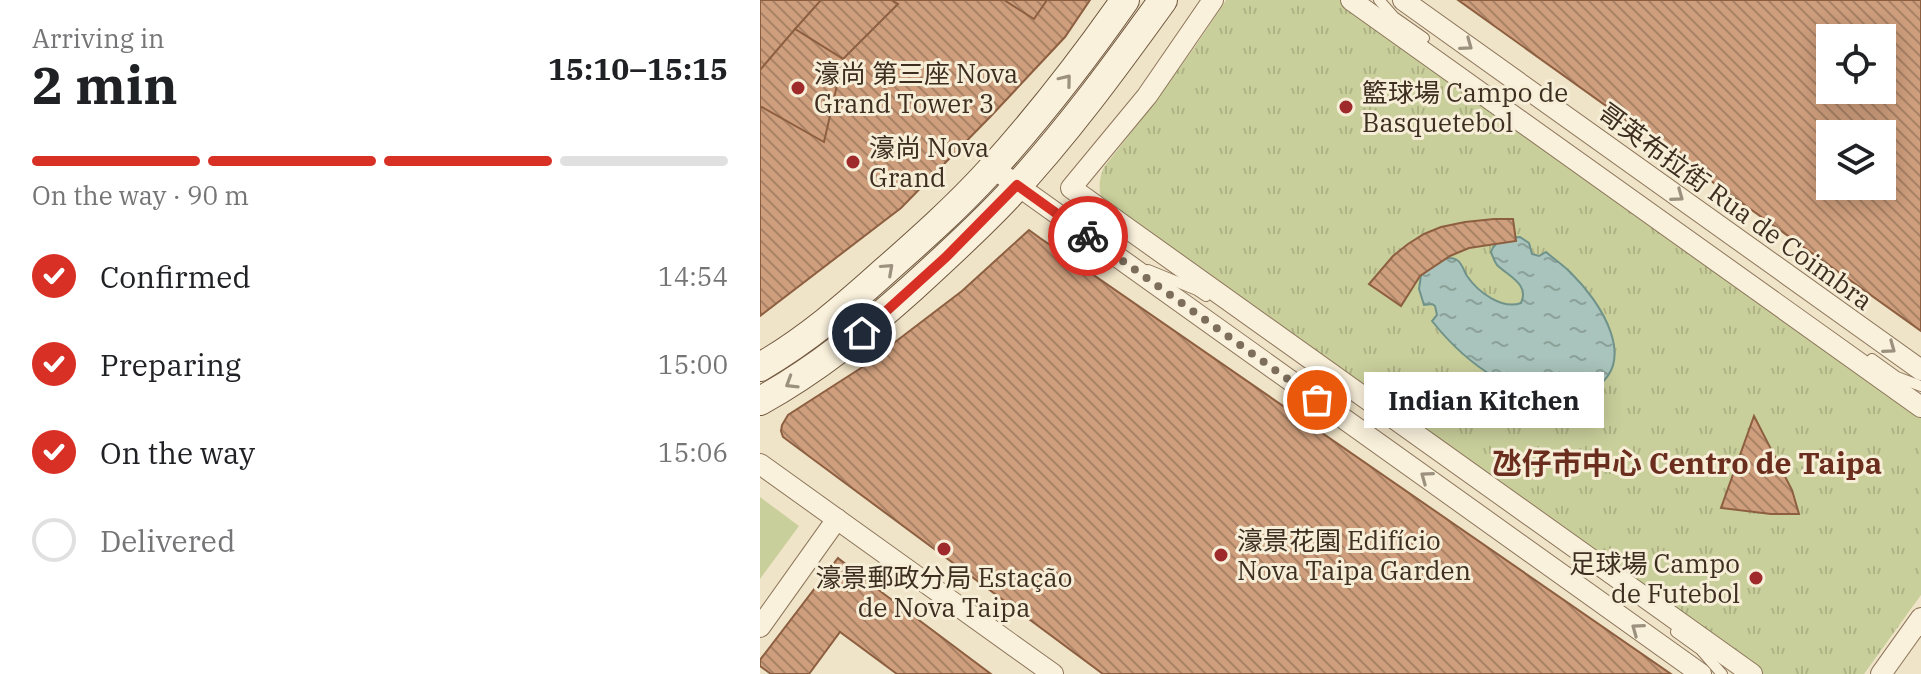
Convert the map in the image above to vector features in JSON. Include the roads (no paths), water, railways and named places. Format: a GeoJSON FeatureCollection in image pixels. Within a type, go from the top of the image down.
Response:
{"type":"FeatureCollection","features":[{"type":"Feature","properties":{"kind":"main road"},"geometry":{"type":"LineString","coordinates":[[760,367],[843,309],[926,235],[993,168],[1092,47],[1125,0]]}},
{"type":"Feature","properties":{"kind":"main road"},"geometry":{"type":"LineString","coordinates":[[760,401],[799,378],[862,333],[946,257],[1017,185],[1108,77],[1163,0]]}},
{"type":"Feature","properties":{"kind":"street"},"geometry":{"type":"LineString","coordinates":[[1213,0],[1147,96],[1071,188],[1752,674]]}},
{"type":"Feature","properties":{"kind":"street"},"geometry":{"type":"LineString","coordinates":[[1351,0],[1921,407]]}},
{"type":"Feature","properties":{"kind":"street","name":"哥英布拉街 Rua de Coimbra"},"geometry":{"type":"LineString","coordinates":[[1403,0],[1921,370]]}},
{"type":"Feature","properties":{"kind":"street"},"geometry":{"type":"LineString","coordinates":[[993,168],[1701,674]]}},
{"type":"Feature","properties":{"kind":"street"},"geometry":{"type":"LineString","coordinates":[[760,464],[1053,674]]}},
{"type":"Feature","properties":{"kind":"street"},"geometry":{"type":"LineString","coordinates":[[760,627],[837,519]]}},
{"type":"Feature","properties":{"kind":"street"},"geometry":{"type":"LineString","coordinates":[[1881,674],[1921,618]]}},
{"type":"Feature","properties":{"kind":"lane"},"geometry":{"type":"LineString","coordinates":[[1379,0],[1394,17],[1424,38]]}},
{"type":"Feature","properties":{"kind":"lane"},"geometry":{"type":"LineString","coordinates":[[1119,258],[1197,290],[1227,311]]}},
{"type":"Feature","properties":{"kind":"lane"},"geometry":{"type":"LineString","coordinates":[[1872,359],[1897,377],[1921,386]]}},
{"type":"Feature","properties":{"kind":"lane"},"geometry":{"type":"LineString","coordinates":[[1676,632],[1701,650],[1722,674]]}},
{"type":"Feature","properties":{"kind":"water"},"geometry":{"type":"Polygon","coordinates":[[[1520,237],[1529,243],[1532,254],[1539,256],[1546,252],[1582,284],[1611,333],[1613,366],[1604,380],[1588,392],[1582,389],[1578,395],[1556,396],[1535,393],[1496,378],[1461,352],[1432,321],[1437,315],[1435,306],[1424,305],[1419,289],[1421,275],[1445,258],[1459,261],[1472,282],[1491,298],[1506,304],[1521,303],[1523,291],[1497,265],[1491,252],[1499,242],[1520,237]]]}},
{"type":"Feature","properties":{"kind":"place","name":"濠尚 第三座 Nova Grand Tower 3"},"geometry":{"type":"Point","coordinates":[798,88]}},
{"type":"Feature","properties":{"kind":"place","name":"籃球場 Campo de Basquetebol"},"geometry":{"type":"Point","coordinates":[1346,107]}},
{"type":"Feature","properties":{"kind":"place","name":"濠尚 Nova Grand"},"geometry":{"type":"Point","coordinates":[853,162]}},
{"type":"Feature","properties":{"kind":"place","name":"Indian Kitchen"},"geometry":{"type":"Point","coordinates":[1317,400]}},
{"type":"Feature","properties":{"kind":"place","name":"濠景郵政分局 Estação de Nova Taipa"},"geometry":{"type":"Point","coordinates":[944,549]}},
{"type":"Feature","properties":{"kind":"place","name":"濠景花園 Edifício Nova Taipa Garden"},"geometry":{"type":"Point","coordinates":[1221,555]}},
{"type":"Feature","properties":{"kind":"place","name":"足球場 Campo de Futebol"},"geometry":{"type":"Point","coordinates":[1756,578]}},
{"type":"Feature","properties":{"kind":"district","name":"氹仔市中心 Centro de Taipa"},"geometry":{"type":"Point","coordinates":[1687,462]}}]}
